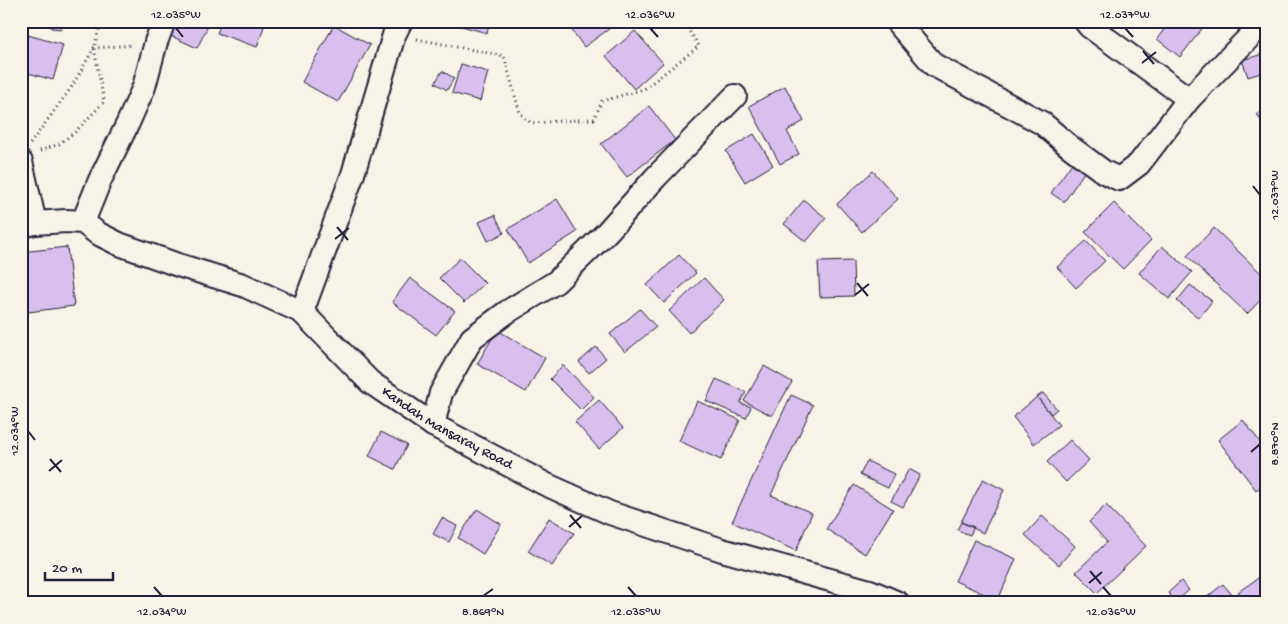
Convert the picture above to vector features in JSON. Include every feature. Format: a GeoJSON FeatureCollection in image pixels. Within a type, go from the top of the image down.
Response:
{"type":"FeatureCollection","features":[{"type":"Feature","properties":{"kind":"street"},"geometry":{"type":"LineString","coordinates":[[29,154],[28,225],[66,221],[83,222],[100,180],[144,87],[156,42],[164,21]]}},
{"type":"Feature","properties":{"kind":"street"},"geometry":{"type":"LineString","coordinates":[[896,21],[934,65],[1042,123],[1104,172],[1119,179],[1139,164],[1189,99],[1265,21]]}},
{"type":"Feature","properties":{"kind":"street"},"geometry":{"type":"LineString","coordinates":[[1085,21],[1089,26],[1189,99]]}},
{"type":"Feature","properties":{"kind":"street"},"geometry":{"type":"LineString","coordinates":[[302,312],[353,174],[397,28]]}},
{"type":"Feature","properties":{"kind":"street"},"geometry":{"type":"LineString","coordinates":[[433,425],[440,393],[472,338],[507,312],[556,282],[607,232],[655,178],[735,96]]}},
{"type":"Feature","properties":{"kind":"street","name":"Kandah Mansaray Road"},"geometry":{"type":"LineString","coordinates":[[83,222],[97,233],[119,244],[243,285],[302,312],[370,382],[433,425],[545,484],[610,513],[722,550],[870,592],[898,603]]}},
{"type":"Feature","properties":{"kind":"path"},"geometry":{"type":"LineString","coordinates":[[29,154],[94,48],[101,21]]}},
{"type":"Feature","properties":{"kind":"path"},"geometry":{"type":"LineString","coordinates":[[397,28],[504,56],[520,113],[531,123],[594,119],[602,101],[644,89],[699,46],[684,21]]}},
{"type":"Feature","properties":{"kind":"path"},"geometry":{"type":"LineString","coordinates":[[94,48],[156,42]]}},
{"type":"Feature","properties":{"kind":"path"},"geometry":{"type":"LineString","coordinates":[[29,154],[58,144],[69,136],[104,102],[94,48]]}},
{"type":"Feature","properties":{"kind":"building"},"geometry":{"type":"Polygon","coordinates":[[[52,21],[62,21],[61,29],[51,28],[52,21]]]}},
{"type":"Feature","properties":{"kind":"building"},"geometry":{"type":"Polygon","coordinates":[[[175,21],[210,22],[197,48],[169,35],[175,21]]]}},
{"type":"Feature","properties":{"kind":"building"},"geometry":{"type":"Polygon","coordinates":[[[222,21],[266,21],[257,47],[217,33],[222,21]]]}},
{"type":"Feature","properties":{"kind":"building"},"geometry":{"type":"Polygon","coordinates":[[[455,21],[490,21],[487,33],[454,24],[455,21]]]}},
{"type":"Feature","properties":{"kind":"building"},"geometry":{"type":"Polygon","coordinates":[[[565,21],[620,21],[584,47],[565,21]]]}},
{"type":"Feature","properties":{"kind":"building"},"geometry":{"type":"Polygon","coordinates":[[[1170,21],[1208,21],[1180,57],[1157,39],[1170,21]]]}},
{"type":"Feature","properties":{"kind":"building"},"geometry":{"type":"Polygon","coordinates":[[[334,25],[370,45],[338,102],[302,82],[334,25]]]}},
{"type":"Feature","properties":{"kind":"building"},"geometry":{"type":"Polygon","coordinates":[[[635,31],[663,63],[634,89],[606,56],[635,31]]]}},
{"type":"Feature","properties":{"kind":"building"},"geometry":{"type":"Polygon","coordinates":[[[28,35],[63,45],[53,80],[21,71],[21,59],[28,35]]]}},
{"type":"Feature","properties":{"kind":"building"},"geometry":{"type":"Polygon","coordinates":[[[1263,54],[1267,71],[1248,77],[1242,60],[1263,54]]]}},
{"type":"Feature","properties":{"kind":"building"},"geometry":{"type":"Polygon","coordinates":[[[461,64],[488,72],[480,101],[452,93],[461,64]]]}},
{"type":"Feature","properties":{"kind":"building"},"geometry":{"type":"Polygon","coordinates":[[[442,71],[454,78],[447,90],[435,83],[442,71]]]}},
{"type":"Feature","properties":{"kind":"building"},"geometry":{"type":"Polygon","coordinates":[[[785,86],[804,121],[787,131],[799,154],[780,164],[749,106],[785,86]]]}},
{"type":"Feature","properties":{"kind":"building"},"geometry":{"type":"Polygon","coordinates":[[[649,106],[675,140],[627,177],[601,144],[649,106]]]}},
{"type":"Feature","properties":{"kind":"building"},"geometry":{"type":"Polygon","coordinates":[[[1267,108],[1267,131],[1257,114],[1267,108]]]}},
{"type":"Feature","properties":{"kind":"building"},"geometry":{"type":"Polygon","coordinates":[[[754,134],[773,165],[745,182],[726,151],[754,134]]]}},
{"type":"Feature","properties":{"kind":"building"},"geometry":{"type":"Polygon","coordinates":[[[1072,163],[1085,171],[1064,202],[1051,193],[1072,163]]]}},
{"type":"Feature","properties":{"kind":"building"},"geometry":{"type":"Polygon","coordinates":[[[873,171],[898,199],[862,232],[837,204],[873,171]]]}},
{"type":"Feature","properties":{"kind":"building"},"geometry":{"type":"Polygon","coordinates":[[[557,199],[577,232],[528,263],[508,229],[557,199]]]}},
{"type":"Feature","properties":{"kind":"building"},"geometry":{"type":"Polygon","coordinates":[[[804,200],[826,218],[806,242],[784,224],[804,200]]]}},
{"type":"Feature","properties":{"kind":"building"},"geometry":{"type":"Polygon","coordinates":[[[1114,203],[1151,240],[1123,269],[1085,232],[1114,203]]]}},
{"type":"Feature","properties":{"kind":"building"},"geometry":{"type":"Polygon","coordinates":[[[495,215],[504,233],[488,241],[479,222],[495,215]]]}},
{"type":"Feature","properties":{"kind":"building"},"geometry":{"type":"Polygon","coordinates":[[[1214,228],[1267,279],[1267,293],[1247,314],[1187,256],[1214,228]]]}},
{"type":"Feature","properties":{"kind":"building"},"geometry":{"type":"Polygon","coordinates":[[[1086,241],[1105,261],[1076,288],[1057,267],[1086,241]]]}},
{"type":"Feature","properties":{"kind":"building"},"geometry":{"type":"Polygon","coordinates":[[[1162,246],[1192,272],[1169,299],[1139,273],[1162,246]]]}},
{"type":"Feature","properties":{"kind":"building"},"geometry":{"type":"Polygon","coordinates":[[[67,247],[74,306],[21,313],[21,252],[67,247]]]}},
{"type":"Feature","properties":{"kind":"building"},"geometry":{"type":"Polygon","coordinates":[[[679,255],[696,273],[664,303],[647,285],[679,255]]]}},
{"type":"Feature","properties":{"kind":"building"},"geometry":{"type":"Polygon","coordinates":[[[460,258],[485,283],[464,303],[439,278],[460,258]]]}},
{"type":"Feature","properties":{"kind":"building"},"geometry":{"type":"Polygon","coordinates":[[[853,261],[854,296],[820,297],[818,262],[853,261]]]}},
{"type":"Feature","properties":{"kind":"building"},"geometry":{"type":"Polygon","coordinates":[[[410,278],[455,311],[436,335],[392,302],[410,278]]]}},
{"type":"Feature","properties":{"kind":"building"},"geometry":{"type":"Polygon","coordinates":[[[704,278],[724,300],[689,333],[669,311],[704,278]]]}},
{"type":"Feature","properties":{"kind":"building"},"geometry":{"type":"Polygon","coordinates":[[[1190,285],[1212,301],[1199,318],[1177,301],[1190,285]]]}},
{"type":"Feature","properties":{"kind":"building"},"geometry":{"type":"Polygon","coordinates":[[[640,309],[656,327],[625,352],[610,334],[640,309]]]}},
{"type":"Feature","properties":{"kind":"building"},"geometry":{"type":"Polygon","coordinates":[[[497,330],[545,358],[526,392],[477,364],[497,330]]]}},
{"type":"Feature","properties":{"kind":"building"},"geometry":{"type":"Polygon","coordinates":[[[596,347],[606,358],[589,373],[579,362],[596,347]]]}},
{"type":"Feature","properties":{"kind":"building"},"geometry":{"type":"Polygon","coordinates":[[[563,365],[594,397],[581,410],[550,379],[563,365]]]}},
{"type":"Feature","properties":{"kind":"building"},"geometry":{"type":"Polygon","coordinates":[[[764,366],[792,382],[772,416],[744,401],[764,366]]]}},
{"type":"Feature","properties":{"kind":"building"},"geometry":{"type":"Polygon","coordinates":[[[716,379],[746,392],[740,403],[751,407],[746,418],[706,401],[716,379]]]}},
{"type":"Feature","properties":{"kind":"building"},"geometry":{"type":"Polygon","coordinates":[[[1043,393],[1057,409],[1051,414],[1037,397],[1043,393]]]}},
{"type":"Feature","properties":{"kind":"building"},"geometry":{"type":"Polygon","coordinates":[[[791,395],[813,405],[771,495],[812,513],[796,551],[732,522],[791,395]]]}},
{"type":"Feature","properties":{"kind":"building"},"geometry":{"type":"Polygon","coordinates":[[[1037,397],[1059,425],[1034,444],[1013,417],[1037,397]]]}},
{"type":"Feature","properties":{"kind":"building"},"geometry":{"type":"Polygon","coordinates":[[[599,400],[623,428],[599,449],[575,422],[599,400]]]}},
{"type":"Feature","properties":{"kind":"building"},"geometry":{"type":"Polygon","coordinates":[[[697,401],[740,420],[721,460],[679,441],[697,401]]]}},
{"type":"Feature","properties":{"kind":"building"},"geometry":{"type":"Polygon","coordinates":[[[1267,411],[1267,423],[1261,415],[1267,411]]]}},
{"type":"Feature","properties":{"kind":"building"},"geometry":{"type":"Polygon","coordinates":[[[1243,420],[1267,451],[1267,482],[1256,490],[1218,440],[1243,420]]]}},
{"type":"Feature","properties":{"kind":"building"},"geometry":{"type":"Polygon","coordinates":[[[381,432],[407,445],[395,469],[369,456],[381,432]]]}},
{"type":"Feature","properties":{"kind":"building"},"geometry":{"type":"Polygon","coordinates":[[[1070,440],[1089,460],[1066,482],[1047,462],[1070,440]]]}},
{"type":"Feature","properties":{"kind":"building"},"geometry":{"type":"Polygon","coordinates":[[[867,461],[894,474],[888,488],[860,475],[867,461]]]}},
{"type":"Feature","properties":{"kind":"building"},"geometry":{"type":"Polygon","coordinates":[[[909,469],[920,475],[903,507],[891,501],[909,469]]]}},
{"type":"Feature","properties":{"kind":"building"},"geometry":{"type":"Polygon","coordinates":[[[983,479],[1004,490],[983,533],[961,522],[983,479]]]}},
{"type":"Feature","properties":{"kind":"building"},"geometry":{"type":"Polygon","coordinates":[[[854,485],[893,509],[865,554],[826,529],[854,485]]]}},
{"type":"Feature","properties":{"kind":"building"},"geometry":{"type":"Polygon","coordinates":[[[1106,505],[1146,546],[1097,593],[1076,572],[1107,542],[1089,522],[1106,505]]]}},
{"type":"Feature","properties":{"kind":"building"},"geometry":{"type":"Polygon","coordinates":[[[477,509],[501,524],[483,554],[458,538],[477,509]]]}},
{"type":"Feature","properties":{"kind":"building"},"geometry":{"type":"Polygon","coordinates":[[[1042,516],[1075,546],[1059,565],[1025,535],[1042,516]]]}},
{"type":"Feature","properties":{"kind":"building"},"geometry":{"type":"Polygon","coordinates":[[[442,518],[457,526],[449,542],[433,534],[442,518]]]}},
{"type":"Feature","properties":{"kind":"building"},"geometry":{"type":"Polygon","coordinates":[[[549,518],[574,533],[552,566],[528,551],[549,518]]]}},
{"type":"Feature","properties":{"kind":"building"},"geometry":{"type":"Polygon","coordinates":[[[961,522],[974,527],[970,535],[957,530],[961,522]]]}},
{"type":"Feature","properties":{"kind":"building"},"geometry":{"type":"Polygon","coordinates":[[[974,540],[1016,559],[998,600],[955,581],[974,540]]]}},
{"type":"Feature","properties":{"kind":"building"},"geometry":{"type":"Polygon","coordinates":[[[1267,572],[1267,600],[1263,603],[1246,603],[1238,592],[1267,572]]]}},
{"type":"Feature","properties":{"kind":"building"},"geometry":{"type":"Polygon","coordinates":[[[1181,581],[1189,590],[1176,602],[1168,593],[1181,581]]]}},
{"type":"Feature","properties":{"kind":"building"},"geometry":{"type":"Polygon","coordinates":[[[1223,584],[1239,603],[1200,603],[1223,584]]]}}]}
